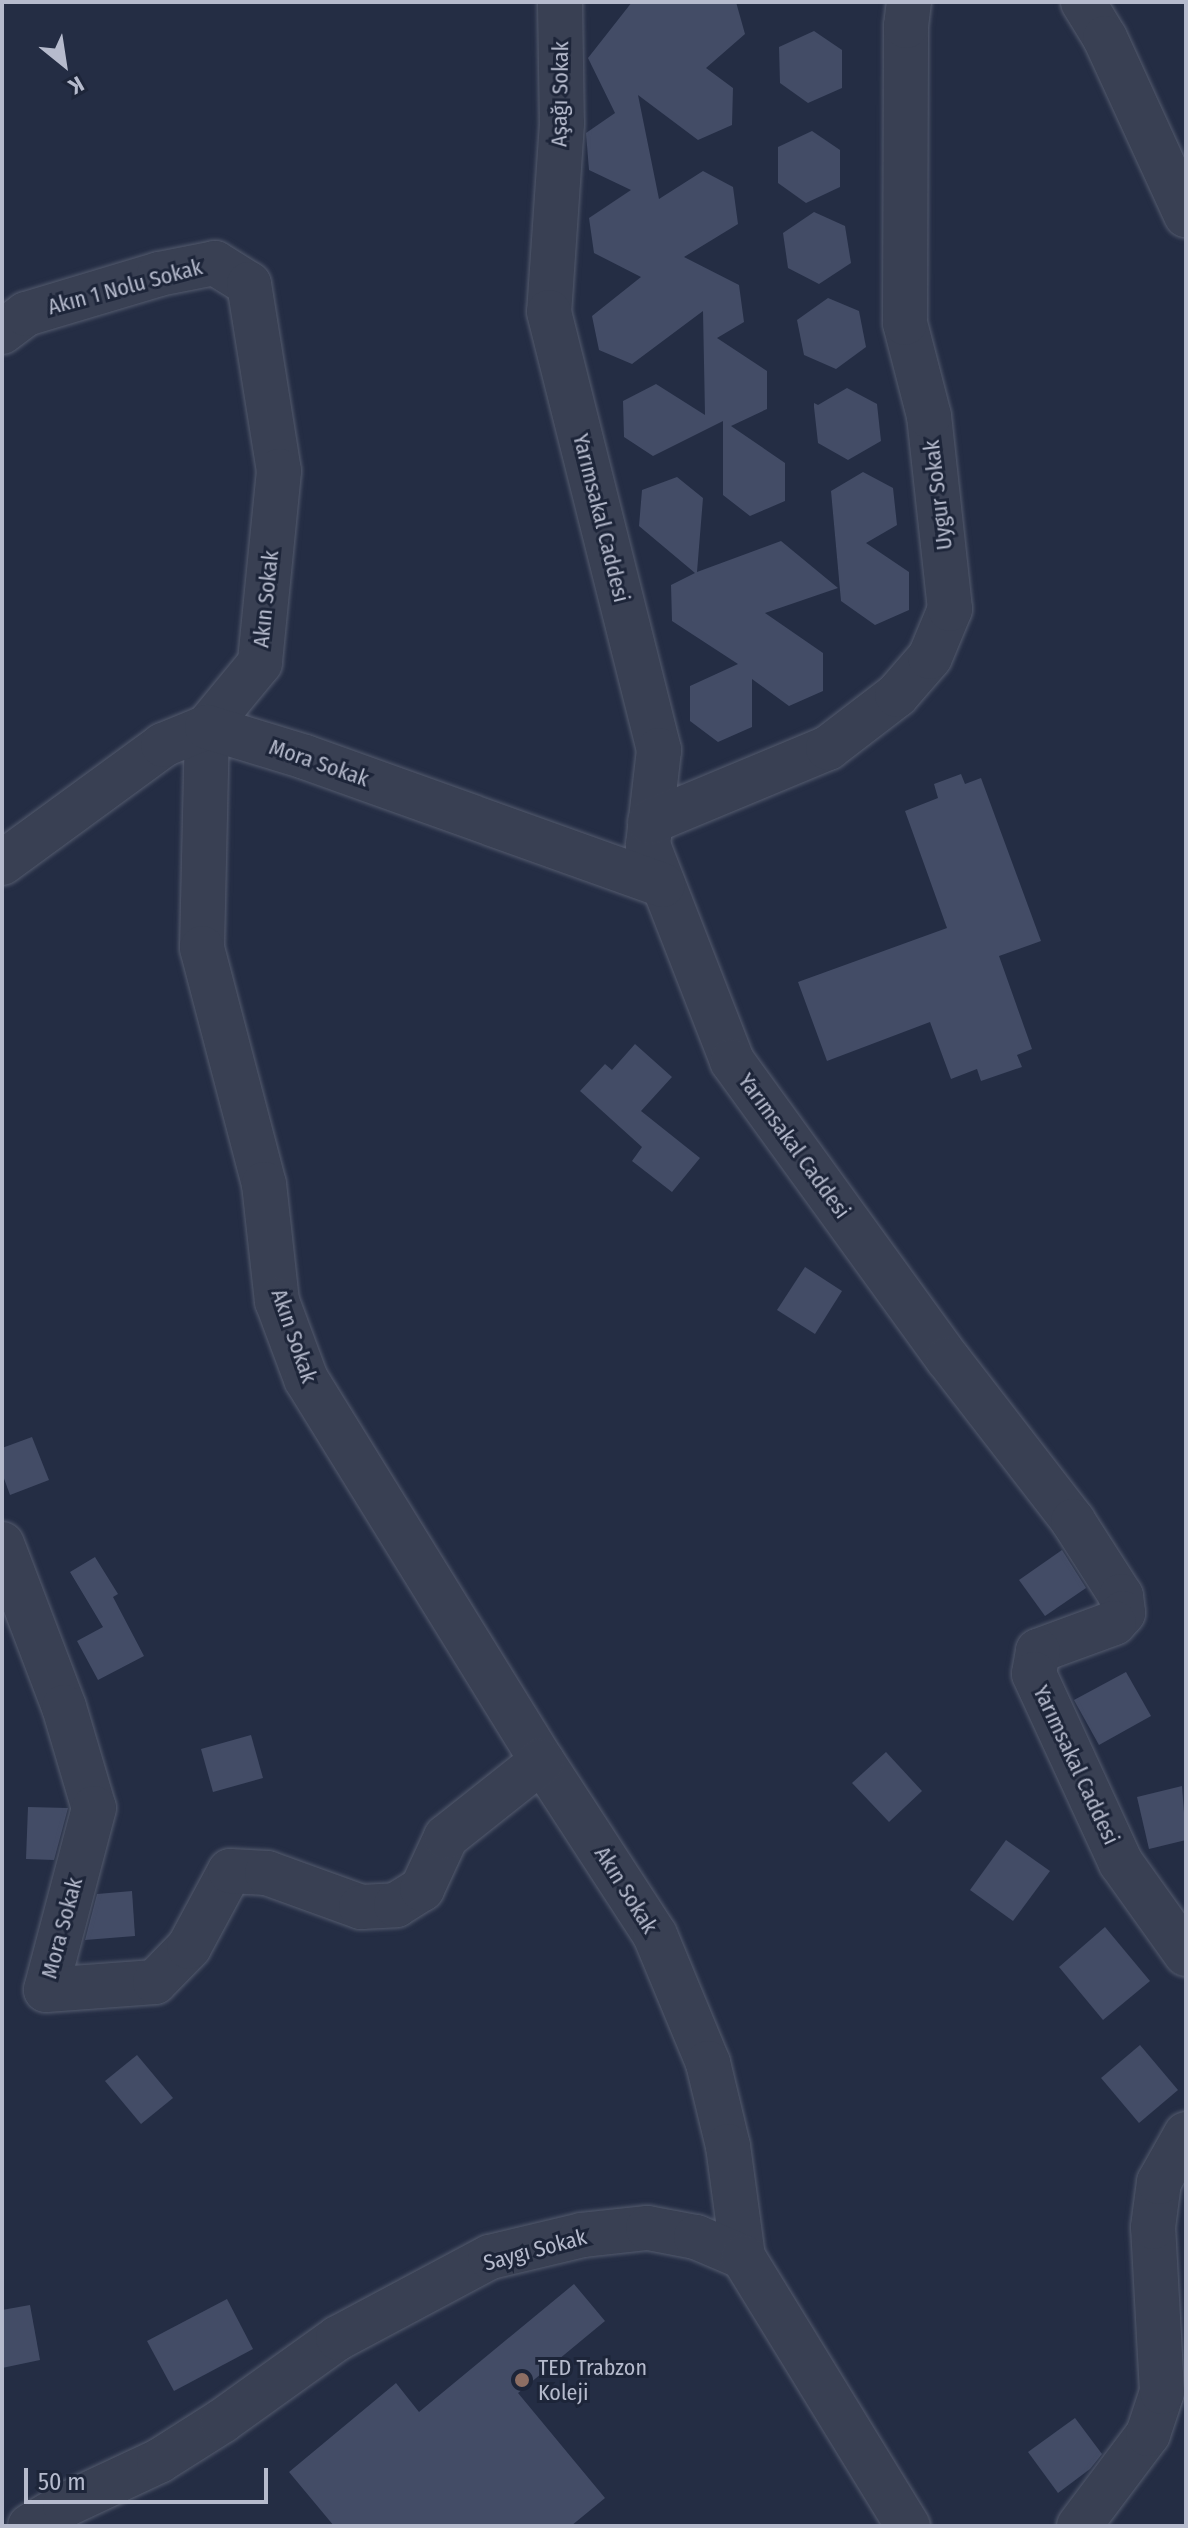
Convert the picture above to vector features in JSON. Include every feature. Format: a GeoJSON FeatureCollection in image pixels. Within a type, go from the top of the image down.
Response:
{"type":"FeatureCollection","features":[{"type":"Feature","properties":{"kind":"street","name":"Aşağı Sokak"},"geometry":{"type":"LineString","coordinates":[[557,186],[562,123],[560,2]]}},
{"type":"Feature","properties":{"kind":"street","name":"Uygur Sokak"},"geometry":{"type":"LineString","coordinates":[[650,822],[828,748],[897,695],[930,657],[950,609],[929,416],[905,323],[906,26],[909,2]]}},
{"type":"Feature","properties":{"kind":"street"},"geometry":{"type":"LineString","coordinates":[[1083,2],[1105,38],[1186,215]]}},
{"type":"Feature","properties":{"kind":"street","name":"Yarımsakal Caddesi"},"geometry":{"type":"LineString","coordinates":[[557,186],[549,312],[659,750],[648,845],[732,1061],[948,1359],[1073,1521],[1121,1596],[1123,1613],[1114,1623],[1038,1651],[1034,1674],[1121,1863],[1186,1954]]}},
{"type":"Feature","properties":{"kind":"street","name":"Akın 1 Nolu Sokak"},"geometry":{"type":"LineString","coordinates":[[2,332],[26,314],[173,271],[215,263],[249,284]]}},
{"type":"Feature","properties":{"kind":"street","name":"Akın Sokak"},"geometry":{"type":"LineString","coordinates":[[249,284],[279,471],[260,663],[207,727],[202,948],[264,1184],[277,1301],[306,1379],[542,1761],[655,1935],[708,2063],[728,2146],[743,2257]]}},
{"type":"Feature","properties":{"kind":"street"},"geometry":{"type":"LineString","coordinates":[[2,863],[163,745],[207,727]]}},
{"type":"Feature","properties":{"kind":"street","name":"Mora Sokak"},"geometry":{"type":"LineString","coordinates":[[207,727],[305,757],[663,885]]}},
{"type":"Feature","properties":{"kind":"street","name":"Mora Sokak"},"geometry":{"type":"LineString","coordinates":[[2,1544],[64,1707],[94,1808],[46,1990],[155,1982],[189,1947],[230,1871],[267,1873],[361,1907],[396,1905],[422,1889],[446,1837],[542,1761]]}},
{"type":"Feature","properties":{"kind":"street"},"geometry":{"type":"LineString","coordinates":[[1079,2526],[1148,2434],[1162,2392],[1153,2227],[1159,2182],[1186,2134]]}},
{"type":"Feature","properties":{"kind":"street","name":"Saygı Sokak"},"geometry":{"type":"LineString","coordinates":[[30,2526],[65,2505],[159,2461],[222,2421],[338,2338],[490,2257],[582,2235],[648,2228],[696,2237],[743,2257]]}},
{"type":"Feature","properties":{"kind":"street"},"geometry":{"type":"LineString","coordinates":[[743,2257],[908,2526]]}},
{"type":"Feature","properties":{"kind":"building"},"geometry":{"type":"Polygon","coordinates":[[[632,2],[736,2],[745,34],[706,68],[733,88],[732,125],[698,140],[638,95],[659,199],[703,171],[733,187],[738,224],[684,257],[739,285],[744,322],[717,338],[767,371],[767,409],[731,426],[785,463],[785,501],[750,516],[723,495],[723,421],[653,456],[624,437],[623,401],[656,384],[705,415],[703,311],[632,364],[599,350],[592,316],[641,277],[594,253],[589,218],[631,190],[589,170],[586,133],[615,113],[588,58],[632,2]]]}},
{"type":"Feature","properties":{"kind":"building"},"geometry":{"type":"Polygon","coordinates":[[[814,31],[842,50],[842,88],[808,103],[780,83],[779,47],[814,31]]]}},
{"type":"Feature","properties":{"kind":"building"},"geometry":{"type":"Polygon","coordinates":[[[812,131],[840,150],[840,187],[806,203],[778,183],[778,147],[812,131]]]}},
{"type":"Feature","properties":{"kind":"building"},"geometry":{"type":"Polygon","coordinates":[[[814,212],[845,226],[851,263],[819,284],[788,268],[783,233],[814,212]]]}},
{"type":"Feature","properties":{"kind":"building"},"geometry":{"type":"Polygon","coordinates":[[[828,298],[859,311],[866,347],[836,369],[804,355],[797,320],[828,298]]]}},
{"type":"Feature","properties":{"kind":"building"},"geometry":{"type":"Polygon","coordinates":[[[847,388],[877,404],[881,441],[848,460],[818,443],[814,407],[814,403],[818,405],[847,388]]]}},
{"type":"Feature","properties":{"kind":"building"},"geometry":{"type":"Polygon","coordinates":[[[863,472],[893,488],[897,525],[866,543],[909,572],[909,610],[875,625],[841,601],[831,491],[863,472]]]}},
{"type":"Feature","properties":{"kind":"building"},"geometry":{"type":"Polygon","coordinates":[[[677,477],[703,498],[697,572],[781,541],[838,588],[765,613],[823,653],[823,691],[789,706],[752,679],[752,727],[718,742],[690,721],[690,686],[738,664],[672,621],[671,585],[695,573],[639,526],[642,490],[677,477]]]}},
{"type":"Feature","properties":{"kind":"building"},"geometry":{"type":"Polygon","coordinates":[[[961,774],[965,784],[981,778],[1041,941],[999,956],[1032,1049],[1017,1055],[1022,1067],[981,1081],[977,1069],[951,1079],[930,1022],[827,1061],[798,982],[947,928],[905,811],[938,798],[934,784],[961,774]]]}},
{"type":"Feature","properties":{"kind":"building"},"geometry":{"type":"Polygon","coordinates":[[[635,1044],[672,1077],[641,1111],[700,1158],[672,1192],[632,1161],[642,1147],[580,1091],[605,1064],[612,1070],[635,1044]]]}},
{"type":"Feature","properties":{"kind":"building"},"geometry":{"type":"Polygon","coordinates":[[[805,1267],[842,1291],[815,1334],[777,1310],[805,1267]]]}},
{"type":"Feature","properties":{"kind":"building"},"geometry":{"type":"Polygon","coordinates":[[[32,1437],[49,1480],[10,1495],[2,1473],[2,1448],[32,1437]]]}},
{"type":"Feature","properties":{"kind":"building"},"geometry":{"type":"Polygon","coordinates":[[[1062,1550],[1086,1588],[1045,1616],[1019,1580],[1062,1550]]]}},
{"type":"Feature","properties":{"kind":"building"},"geometry":{"type":"Polygon","coordinates":[[[95,1557],[118,1594],[113,1597],[144,1656],[98,1680],[77,1641],[103,1627],[70,1572],[95,1557]]]}},
{"type":"Feature","properties":{"kind":"building"},"geometry":{"type":"Polygon","coordinates":[[[1126,1672],[1151,1716],[1099,1745],[1074,1700],[1126,1672]]]}},
{"type":"Feature","properties":{"kind":"building"},"geometry":{"type":"Polygon","coordinates":[[[251,1735],[263,1778],[213,1792],[201,1749],[251,1735]]]}},
{"type":"Feature","properties":{"kind":"building"},"geometry":{"type":"Polygon","coordinates":[[[886,1752],[922,1791],[889,1822],[852,1783],[886,1752]]]}},
{"type":"Feature","properties":{"kind":"building"},"geometry":{"type":"Polygon","coordinates":[[[1182,1786],[1186,1840],[1149,1849],[1137,1797],[1182,1786]]]}},
{"type":"Feature","properties":{"kind":"building"},"geometry":{"type":"Polygon","coordinates":[[[28,1807],[68,1808],[54,1860],[26,1859],[28,1807]]]}},
{"type":"Feature","properties":{"kind":"building"},"geometry":{"type":"Polygon","coordinates":[[[1006,1840],[1050,1871],[1013,1921],[970,1890],[1006,1840]]]}},
{"type":"Feature","properties":{"kind":"building"},"geometry":{"type":"Polygon","coordinates":[[[132,1891],[135,1936],[85,1940],[97,1894],[132,1891]]]}},
{"type":"Feature","properties":{"kind":"building"},"geometry":{"type":"Polygon","coordinates":[[[1105,1927],[1150,1981],[1103,2020],[1059,1967],[1105,1927]]]}},
{"type":"Feature","properties":{"kind":"building"},"geometry":{"type":"Polygon","coordinates":[[[1140,2045],[1178,2090],[1139,2123],[1101,2078],[1140,2045]]]}},
{"type":"Feature","properties":{"kind":"building"},"geometry":{"type":"Polygon","coordinates":[[[137,2055],[173,2098],[141,2124],[105,2081],[137,2055]]]}},
{"type":"Feature","properties":{"kind":"building"},"geometry":{"type":"Polygon","coordinates":[[[574,2284],[605,2321],[518,2393],[605,2498],[571,2526],[334,2526],[289,2472],[396,2383],[419,2412],[574,2284]]]}},
{"type":"Feature","properties":{"kind":"building"},"geometry":{"type":"Polygon","coordinates":[[[227,2299],[253,2349],[174,2391],[147,2341],[227,2299]]]}},
{"type":"Feature","properties":{"kind":"building"},"geometry":{"type":"Polygon","coordinates":[[[30,2305],[40,2360],[2,2368],[2,2310],[30,2305]]]}},
{"type":"Feature","properties":{"kind":"building"},"geometry":{"type":"Polygon","coordinates":[[[1075,2418],[1102,2454],[1090,2469],[1058,2493],[1028,2452],[1075,2418]]]}},
{"type":"Feature","properties":{"kind":"place","name":"TED Trabzon Koleji"},"geometry":{"type":"Point","coordinates":[522,2380]}}]}
